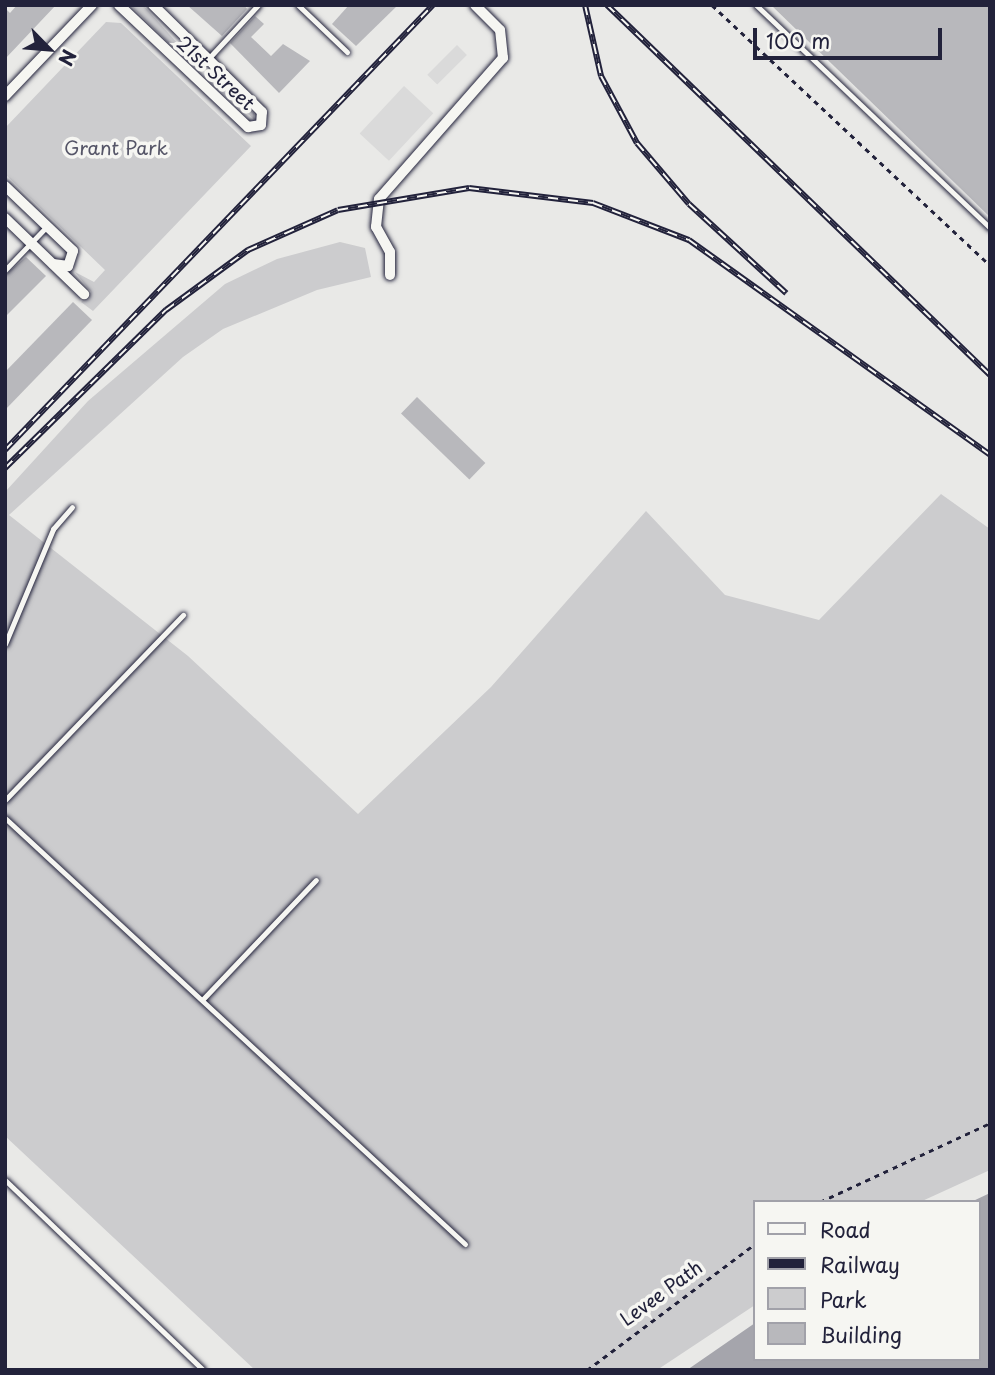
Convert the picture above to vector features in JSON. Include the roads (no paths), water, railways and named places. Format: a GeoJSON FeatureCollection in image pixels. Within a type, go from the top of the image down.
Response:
{"type":"FeatureCollection","features":[{"type":"Feature","properties":{"kind":"street"},"geometry":{"type":"LineString","coordinates":[[5,96],[92,5]]}},
{"type":"Feature","properties":{"kind":"street","name":"21st Street"},"geometry":{"type":"LineString","coordinates":[[119,5],[248,127],[261,125],[262,112],[153,5]]}},
{"type":"Feature","properties":{"kind":"street"},"geometry":{"type":"LineString","coordinates":[[390,275],[390,252],[376,227],[379,198],[503,58],[504,37],[475,5]]}},
{"type":"Feature","properties":{"kind":"street"},"geometry":{"type":"LineString","coordinates":[[192,75],[208,59]]}},
{"type":"Feature","properties":{"kind":"street"},"geometry":{"type":"LineString","coordinates":[[5,186],[70,248],[71,263],[53,264]]}},
{"type":"Feature","properties":{"kind":"street"},"geometry":{"type":"LineString","coordinates":[[5,218],[84,294]]}},
{"type":"Feature","properties":{"kind":"lane"},"geometry":{"type":"LineString","coordinates":[[208,59],[258,5]]}},
{"type":"Feature","properties":{"kind":"lane"},"geometry":{"type":"LineString","coordinates":[[298,5],[347,52]]}},
{"type":"Feature","properties":{"kind":"lane"},"geometry":{"type":"LineString","coordinates":[[756,5],[990,228]]}},
{"type":"Feature","properties":{"kind":"lane"},"geometry":{"type":"LineString","coordinates":[[5,270],[47,226]]}},
{"type":"Feature","properties":{"kind":"lane"},"geometry":{"type":"LineString","coordinates":[[5,644],[53,529],[72,507]]}},
{"type":"Feature","properties":{"kind":"lane"},"geometry":{"type":"LineString","coordinates":[[5,800],[183,615]]}},
{"type":"Feature","properties":{"kind":"lane"},"geometry":{"type":"LineString","coordinates":[[5,818],[465,1244]]}},
{"type":"Feature","properties":{"kind":"lane"},"geometry":{"type":"LineString","coordinates":[[203,999],[316,880]]}},
{"type":"Feature","properties":{"kind":"lane"},"geometry":{"type":"LineString","coordinates":[[5,1180],[203,1370]]}},
{"type":"Feature","properties":{"kind":"railway"},"geometry":{"type":"LineString","coordinates":[[5,450],[433,5]]}},
{"type":"Feature","properties":{"kind":"railway"},"geometry":{"type":"LineString","coordinates":[[585,5],[601,76],[637,143],[689,204],[786,293]]}},
{"type":"Feature","properties":{"kind":"railway"},"geometry":{"type":"LineString","coordinates":[[607,5],[990,375]]}},
{"type":"Feature","properties":{"kind":"railway"},"geometry":{"type":"LineString","coordinates":[[5,468],[166,310],[248,250],[338,210],[469,188],[593,203],[689,240],[990,455]]}},
{"type":"Feature","properties":{"kind":"park label","name":"Grant Park"},"geometry":{"type":"Point","coordinates":[116,148]}}]}
